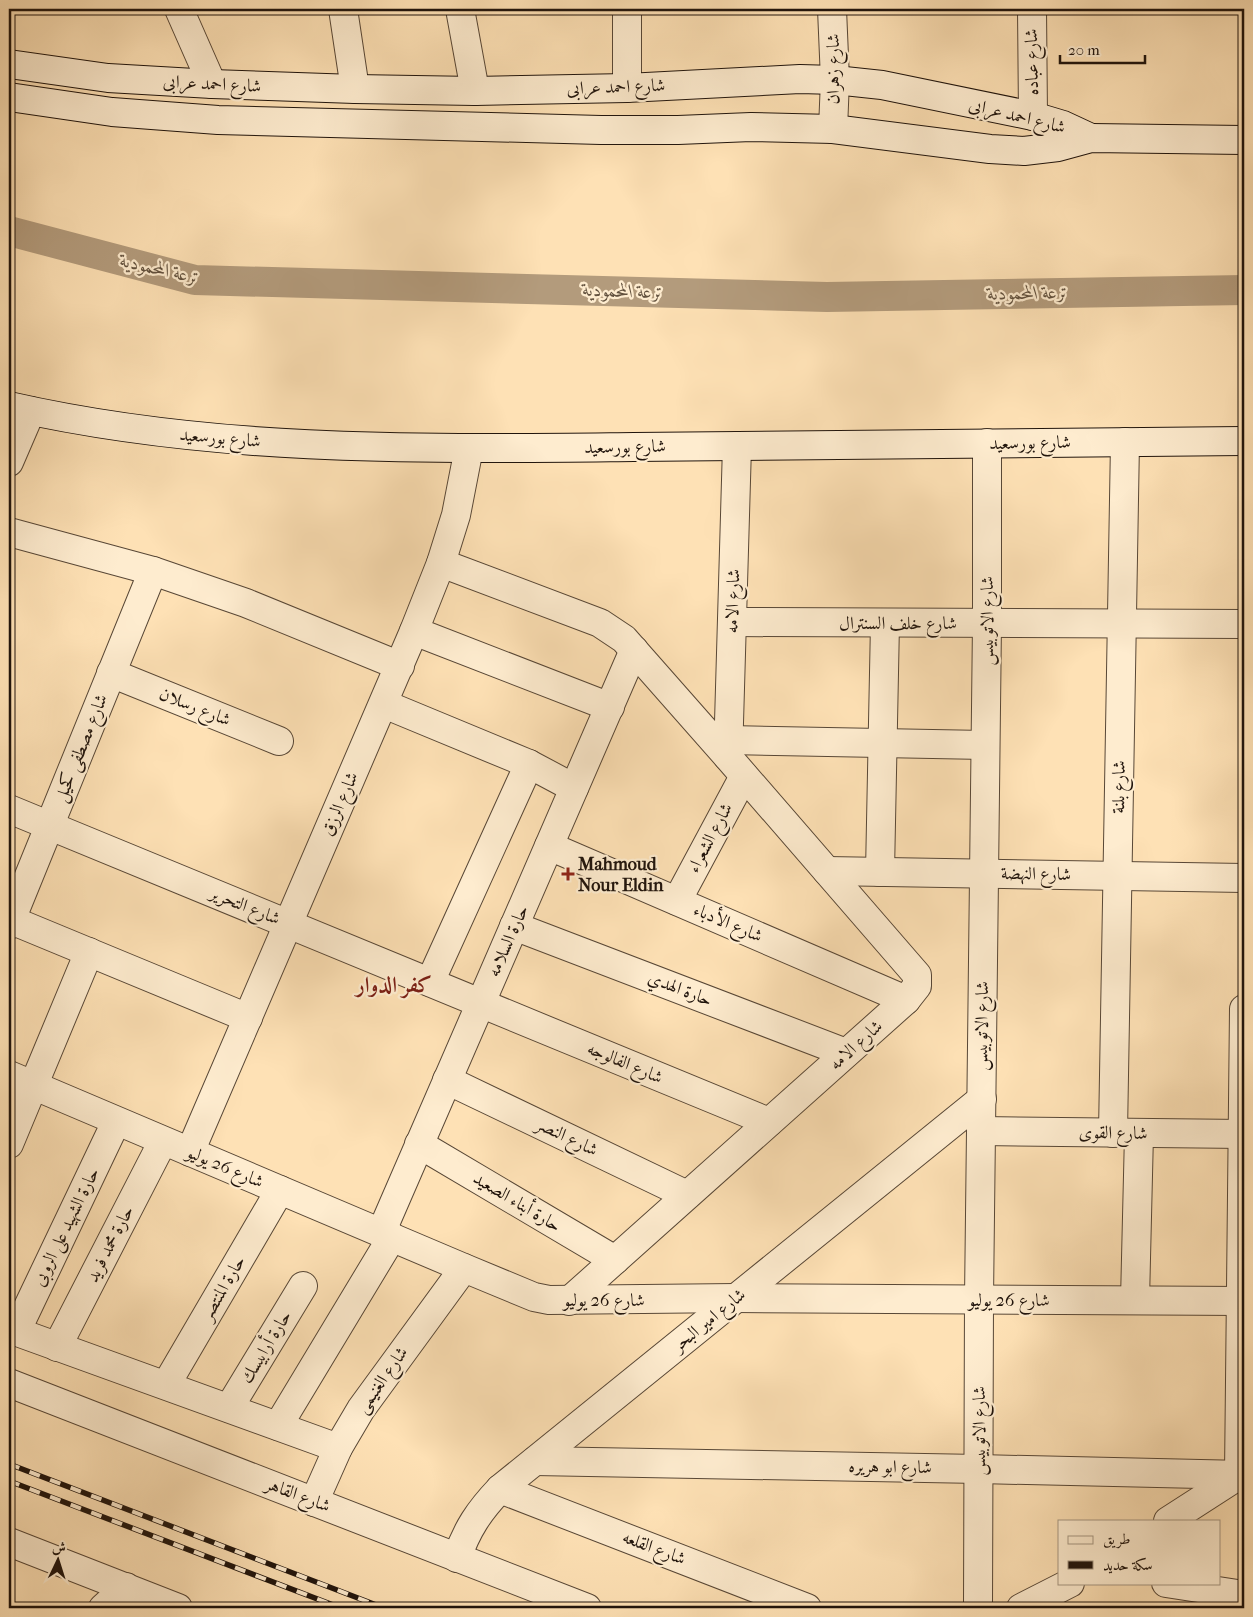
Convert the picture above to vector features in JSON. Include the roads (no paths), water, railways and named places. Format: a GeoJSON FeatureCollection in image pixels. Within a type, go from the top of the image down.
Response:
{"type":"FeatureCollection","features":[{"type":"Feature","properties":{"kind":"street"},"geometry":{"type":"LineString","coordinates":[[343,9],[356,89]]}},
{"type":"Feature","properties":{"kind":"street"},"geometry":{"type":"LineString","coordinates":[[460,9],[475,91]]}},
{"type":"Feature","properties":{"kind":"street"},"geometry":{"type":"LineString","coordinates":[[626,88],[627,9]]}},
{"type":"Feature","properties":{"kind":"street","name":"شارع زهران"},"geometry":{"type":"LineString","coordinates":[[832,9],[835,80],[833,129]]}},
{"type":"Feature","properties":{"kind":"street","name":"شارع عباده"},"geometry":{"type":"LineString","coordinates":[[1032,9],[1033,116]]}},
{"type":"Feature","properties":{"kind":"street"},"geometry":{"type":"LineString","coordinates":[[174,11],[212,84]]}},
{"type":"Feature","properties":{"kind":"street"},"geometry":{"type":"LineString","coordinates":[[14,98],[15,65]]}},
{"type":"Feature","properties":{"kind":"street","name":"شارع احمد عرابى"},"geometry":{"type":"LineString","coordinates":[[15,65],[108,78],[356,89],[475,91],[626,88],[800,79],[835,80],[882,85],[1033,116],[1063,125],[1091,138]]}},
{"type":"Feature","properties":{"kind":"street","name":"شارع احمد عرابى"},"geometry":{"type":"LineString","coordinates":[[14,98],[112,112],[275,122],[601,130],[678,130],[751,127],[833,129],[990,149],[1024,151],[1058,148],[1091,138]]}},
{"type":"Feature","properties":{"kind":"street"},"geometry":{"type":"LineString","coordinates":[[1091,138],[1244,140]]}},
{"type":"Feature","properties":{"kind":"street"},"geometry":{"type":"LineString","coordinates":[[9,462],[20,408]]}},
{"type":"Feature","properties":{"kind":"street","name":"شارع بورسعيد"},"geometry":{"type":"LineString","coordinates":[[20,408],[118,426],[205,438],[293,444],[469,448],[1244,441]]}},
{"type":"Feature","properties":{"kind":"street","name":"شارع بلنة"},"geometry":{"type":"LineString","coordinates":[[1125,442],[1118,876],[1126,1133],[1135,1300]]}},
{"type":"Feature","properties":{"kind":"street","name":"شارع الاتوبيس"},"geometry":{"type":"LineString","coordinates":[[978,1608],[979,1300],[987,623],[986,443]]}},
{"type":"Feature","properties":{"kind":"street","name":"شارع الامه"},"geometry":{"type":"LineString","coordinates":[[734,758],[732,622],[737,446]]}},
{"type":"Feature","properties":{"kind":"street","name":"شارع الرزق"},"geometry":{"type":"LineString","coordinates":[[190,1152],[414,631],[441,562],[456,514],[469,448]]}},
{"type":"Feature","properties":{"kind":"street"},"geometry":{"type":"LineString","coordinates":[[9,532],[153,571],[246,604],[400,666]]}},
{"type":"Feature","properties":{"kind":"street","name":"شارع الامه"},"geometry":{"type":"LineString","coordinates":[[441,562],[600,623],[624,639],[734,758],[827,871],[914,970],[916,975],[917,986],[906,1000],[569,1301]]}},
{"type":"Feature","properties":{"kind":"street","name":"شارع مصطفى كحيل"},"geometry":{"type":"LineString","coordinates":[[10,923],[153,571]]}},
{"type":"Feature","properties":{"kind":"street","name":"شارع خلف السنترال"},"geometry":{"type":"LineString","coordinates":[[732,622],[1244,624]]}},
{"type":"Feature","properties":{"kind":"street"},"geometry":{"type":"LineString","coordinates":[[880,872],[885,623]]}},
{"type":"Feature","properties":{"kind":"street"},"geometry":{"type":"LineString","coordinates":[[414,631],[610,707]]}},
{"type":"Feature","properties":{"kind":"street","name":"حارة السلامه"},"geometry":{"type":"LineString","coordinates":[[278,1426],[387,1235],[419,1144],[634,650]]}},
{"type":"Feature","properties":{"kind":"street","name":"شارع رسلان"},"geometry":{"type":"LineString","coordinates":[[111,673],[279,741]]}},
{"type":"Feature","properties":{"kind":"street"},"geometry":{"type":"LineString","coordinates":[[384,704],[529,764],[574,788]]}},
{"type":"Feature","properties":{"kind":"street"},"geometry":{"type":"LineString","coordinates":[[734,758],[883,743],[985,745]]}},
{"type":"Feature","properties":{"kind":"street","name":"شارع الشعراء"},"geometry":{"type":"LineString","coordinates":[[677,901],[734,758]]}},
{"type":"Feature","properties":{"kind":"street"},"geometry":{"type":"LineString","coordinates":[[430,982],[529,764]]}},
{"type":"Feature","properties":{"kind":"street","name":"شارع التحرير"},"geometry":{"type":"LineString","coordinates":[[9,809],[481,1003]]}},
{"type":"Feature","properties":{"kind":"street","name":"شارع الأدباء"},"geometry":{"type":"LineString","coordinates":[[549,846],[906,1000]]}},
{"type":"Feature","properties":{"kind":"street","name":"شارع النهضة"},"geometry":{"type":"LineString","coordinates":[[827,871],[1244,878]]}},
{"type":"Feature","properties":{"kind":"street"},"geometry":{"type":"LineString","coordinates":[[10,923],[89,952],[248,1018]]}},
{"type":"Feature","properties":{"kind":"street","name":"حارة الهدي"},"geometry":{"type":"LineString","coordinates":[[514,926],[846,1053]]}},
{"type":"Feature","properties":{"kind":"street"},"geometry":{"type":"LineString","coordinates":[[9,1144],[89,952]]}},
{"type":"Feature","properties":{"kind":"street","name":"شارع الفالوجه"},"geometry":{"type":"LineString","coordinates":[[481,1003],[769,1122]]}},
{"type":"Feature","properties":{"kind":"street"},"geometry":{"type":"LineString","coordinates":[[1170,1520],[1243,1474],[1244,1009]]}},
{"type":"Feature","properties":{"kind":"street","name":"شارع 26 يوليو"},"geometry":{"type":"LineString","coordinates":[[9,1075],[464,1268],[534,1297],[549,1300],[736,1298],[1243,1301]]}},
{"type":"Feature","properties":{"kind":"street","name":"شارع النصر"},"geometry":{"type":"LineString","coordinates":[[447,1080],[687,1195]]}},
{"type":"Feature","properties":{"kind":"street","name":"شارع امير البحر"},"geometry":{"type":"LineString","coordinates":[[457,1558],[464,1538],[474,1520],[500,1489],[982,1098]]}},
{"type":"Feature","properties":{"kind":"street","name":"حارة الشهيد على الروبى"},"geometry":{"type":"LineString","coordinates":[[12,1331],[116,1122]]}},
{"type":"Feature","properties":{"kind":"street","name":"شارع القوى"},"geometry":{"type":"LineString","coordinates":[[981,1132],[1244,1134]]}},
{"type":"Feature","properties":{"kind":"street","name":"حارة محمد فريد"},"geometry":{"type":"LineString","coordinates":[[57,1347],[163,1141]]}},
{"type":"Feature","properties":{"kind":"street","name":"حارة أبناء الصعيد"},"geometry":{"type":"LineString","coordinates":[[419,1144],[615,1260]]}},
{"type":"Feature","properties":{"kind":"street","name":"حارة المنتصر"},"geometry":{"type":"LineString","coordinates":[[166,1385],[280,1190]]}},
{"type":"Feature","properties":{"kind":"street","name":"شارع الغنيمى"},"geometry":{"type":"LineString","coordinates":[[314,1502],[349,1428],[374,1390],[464,1268]]}},
{"type":"Feature","properties":{"kind":"street","name":"حارة أرابيسك"},"geometry":{"type":"LineString","coordinates":[[229,1408],[302,1286]]}},
{"type":"Feature","properties":{"kind":"street"},"geometry":{"type":"LineString","coordinates":[[12,1331],[338,1448]]}},
{"type":"Feature","properties":{"kind":"street","name":"شارع القاهر"},"geometry":{"type":"LineString","coordinates":[[9,1383],[587,1608]]}},
{"type":"Feature","properties":{"kind":"street","name":"شارع ابو هريره"},"geometry":{"type":"LineString","coordinates":[[535,1460],[1243,1474]]}},
{"type":"Feature","properties":{"kind":"street","name":"شارع القلعه"},"geometry":{"type":"LineString","coordinates":[[500,1489],[807,1608]]}},
{"type":"Feature","properties":{"kind":"street"},"geometry":{"type":"LineString","coordinates":[[9,1542],[178,1608]]}},
{"type":"Feature","properties":{"kind":"street"},"geometry":{"type":"LineString","coordinates":[[1021,1608],[1068,1584]]}},
{"type":"Feature","properties":{"kind":"street"},"geometry":{"type":"LineString","coordinates":[[1172,1584],[1244,1595]]}},
{"type":"Feature","properties":{"kind":"street"},"geometry":{"type":"LineString","coordinates":[[103,1608],[126,1587]]}},
{"type":"Feature","properties":{"kind":"waterway","name":"ترعة المحمودية"},"geometry":{"type":"LineString","coordinates":[[9,231],[195,280],[827,297],[1244,290]]}},
{"type":"Feature","properties":{"kind":"railway"},"geometry":{"type":"LineString","coordinates":[[9,1464],[384,1608]]}},
{"type":"Feature","properties":{"kind":"railway"},"geometry":{"type":"LineString","coordinates":[[9,1481],[341,1608]]}},
{"type":"Feature","properties":{"kind":"place","name":"Mahmoud Nour Eldin"},"geometry":{"type":"Point","coordinates":[568,874]}},
{"type":"Feature","properties":{"kind":"district","name":"كفر الدوار"},"geometry":{"type":"Point","coordinates":[394,985]}}]}
